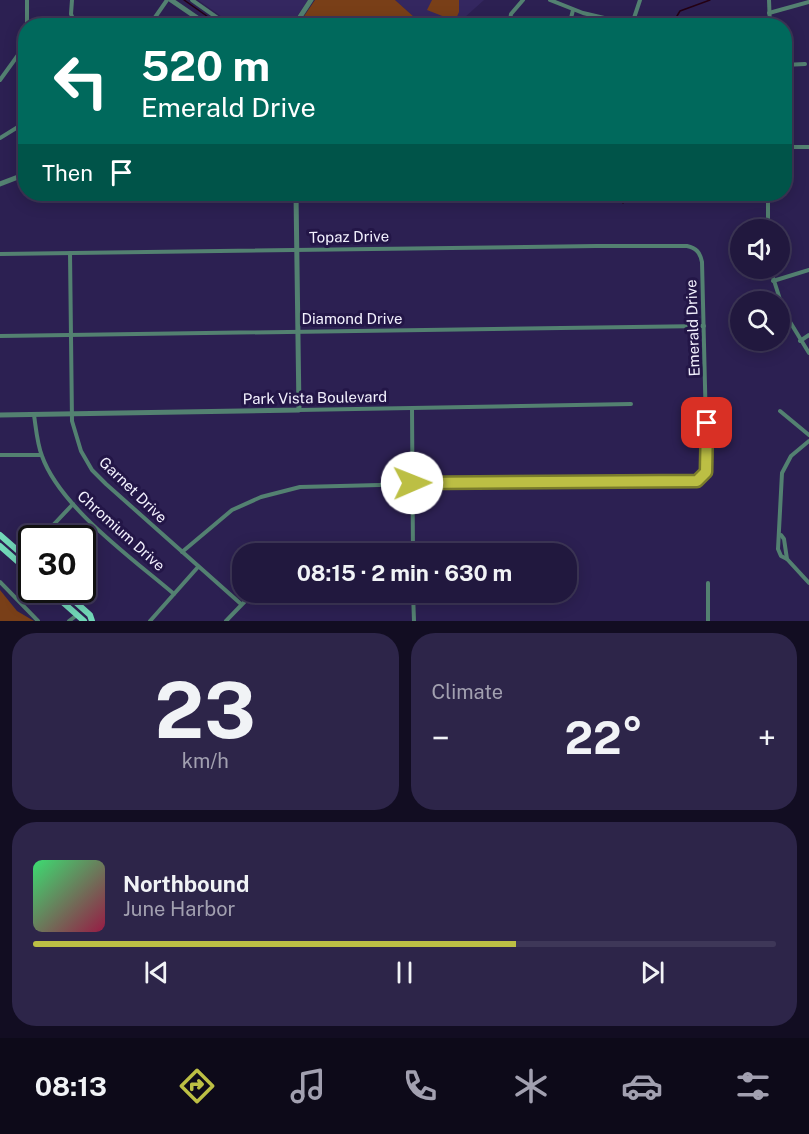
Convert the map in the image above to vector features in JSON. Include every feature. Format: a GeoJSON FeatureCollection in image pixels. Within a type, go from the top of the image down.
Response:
{"type":"FeatureCollection","features":[{"type":"Feature","properties":{"kind":"main road"},"geometry":{"type":"LineString","coordinates":[[0,535],[18,551]]}},
{"type":"Feature","properties":{"kind":"main road"},"geometry":{"type":"LineString","coordinates":[[0,546],[18,562]]}},
{"type":"Feature","properties":{"kind":"main road"},"geometry":{"type":"LineString","coordinates":[[11,556],[18,556]]}},
{"type":"Feature","properties":{"kind":"main road"},"geometry":{"type":"LineString","coordinates":[[62,603],[76,618],[84,621]]}},
{"type":"Feature","properties":{"kind":"main road"},"geometry":{"type":"LineString","coordinates":[[77,603],[90,615],[92,621]]}},
{"type":"Feature","properties":{"kind":"street"},"geometry":{"type":"LineString","coordinates":[[27,0],[27,18]]}},
{"type":"Feature","properties":{"kind":"street"},"geometry":{"type":"LineString","coordinates":[[72,0],[73,18]]}},
{"type":"Feature","properties":{"kind":"street"},"geometry":{"type":"LineString","coordinates":[[155,18],[169,0],[198,18]]}},
{"type":"Feature","properties":{"kind":"street"},"geometry":{"type":"LineString","coordinates":[[192,0],[218,18]]}},
{"type":"Feature","properties":{"kind":"street"},"geometry":{"type":"LineString","coordinates":[[299,18],[311,0]]}},
{"type":"Feature","properties":{"kind":"street"},"geometry":{"type":"LineString","coordinates":[[510,18],[523,0]]}},
{"type":"Feature","properties":{"kind":"street"},"geometry":{"type":"LineString","coordinates":[[550,0],[573,10],[607,18]]}},
{"type":"Feature","properties":{"kind":"street"},"geometry":{"type":"LineString","coordinates":[[634,18],[640,0]]}},
{"type":"Feature","properties":{"kind":"street"},"geometry":{"type":"LineString","coordinates":[[769,0],[769,18]]}},
{"type":"Feature","properties":{"kind":"street"},"geometry":{"type":"LineString","coordinates":[[769,14],[809,2]]}},
{"type":"Feature","properties":{"kind":"street"},"geometry":{"type":"LineString","coordinates":[[571,18],[573,10]]}},
{"type":"Feature","properties":{"kind":"street"},"geometry":{"type":"LineString","coordinates":[[7,80],[1,79],[18,55]]}},
{"type":"Feature","properties":{"kind":"street"},"geometry":{"type":"LineString","coordinates":[[792,64],[805,64]]}},
{"type":"Feature","properties":{"kind":"street"},"geometry":{"type":"LineString","coordinates":[[0,138],[18,127]]}},
{"type":"Feature","properties":{"kind":"street"},"geometry":{"type":"LineString","coordinates":[[792,147],[809,147]]}},
{"type":"Feature","properties":{"kind":"street"},"geometry":{"type":"LineString","coordinates":[[0,184],[18,177]]}},
{"type":"Feature","properties":{"kind":"street"},"geometry":{"type":"LineString","coordinates":[[296,201],[299,410]]}},
{"type":"Feature","properties":{"kind":"street"},"geometry":{"type":"LineString","coordinates":[[768,201],[768,219]]}},
{"type":"Feature","properties":{"kind":"street","name":"Topaz Drive"},"geometry":{"type":"LineString","coordinates":[[0,254],[596,246],[683,246],[697,250]]}},
{"type":"Feature","properties":{"kind":"street","name":"Emerald Drive"},"geometry":{"type":"LineString","coordinates":[[412,483],[677,483],[702,478],[707,468],[705,326],[702,261],[697,250]]}},
{"type":"Feature","properties":{"kind":"street","name":"Garnet Drive"},"geometry":{"type":"LineString","coordinates":[[70,253],[72,414],[78,443],[92,470],[241,604]]}},
{"type":"Feature","properties":{"kind":"street"},"geometry":{"type":"LineString","coordinates":[[809,270],[773,281],[784,312],[809,353]]}},
{"type":"Feature","properties":{"kind":"street","name":"Diamond Drive"},"geometry":{"type":"LineString","coordinates":[[0,336],[705,326]]}},
{"type":"Feature","properties":{"kind":"street"},"geometry":{"type":"LineString","coordinates":[[800,341],[809,335]]}},
{"type":"Feature","properties":{"kind":"street","name":"Park Vista Boulevard"},"geometry":{"type":"LineString","coordinates":[[0,415],[630,404]]}},
{"type":"Feature","properties":{"kind":"street"},"geometry":{"type":"LineString","coordinates":[[412,409],[413,543]]}},
{"type":"Feature","properties":{"kind":"street"},"geometry":{"type":"LineString","coordinates":[[780,411],[809,435]]}},
{"type":"Feature","properties":{"kind":"street","name":"Chromium Drive"},"geometry":{"type":"LineString","coordinates":[[34,414],[41,455],[53,478],[73,504],[174,594]]}},
{"type":"Feature","properties":{"kind":"street"},"geometry":{"type":"LineString","coordinates":[[809,441],[788,461],[782,473],[781,535],[778,549],[781,556],[787,559],[809,584]]}},
{"type":"Feature","properties":{"kind":"street"},"geometry":{"type":"LineString","coordinates":[[0,455],[41,455]]}},
{"type":"Feature","properties":{"kind":"street"},"geometry":{"type":"LineString","coordinates":[[182,552],[225,514],[280,491],[319,485],[412,483]]}},
{"type":"Feature","properties":{"kind":"street"},"geometry":{"type":"LineString","coordinates":[[53,525],[73,504]]}},
{"type":"Feature","properties":{"kind":"street"},"geometry":{"type":"LineString","coordinates":[[150,621],[198,567]]}},
{"type":"Feature","properties":{"kind":"street"},"geometry":{"type":"LineString","coordinates":[[0,582],[38,621]]}},
{"type":"Feature","properties":{"kind":"street"},"geometry":{"type":"LineString","coordinates":[[708,583],[708,621]]}},
{"type":"Feature","properties":{"kind":"street"},"geometry":{"type":"LineString","coordinates":[[414,603],[414,621]]}},
{"type":"Feature","properties":{"kind":"street"},"geometry":{"type":"LineString","coordinates":[[226,621],[241,604]]}},
{"type":"Feature","properties":{"kind":"street"},"geometry":{"type":"LineString","coordinates":[[69,621],[76,618]]}},
{"type":"Feature","properties":{"kind":"shaded area"},"geometry":{"type":"Polygon","coordinates":[[[198,0],[308,0],[296,18],[224,18],[198,0]]]}},
{"type":"Feature","properties":{"kind":"shaded area"},"geometry":{"type":"Polygon","coordinates":[[[315,0],[395,0],[415,18],[303,18],[315,0]]]}},
{"type":"Feature","properties":{"kind":"shaded area"},"geometry":{"type":"Polygon","coordinates":[[[395,0],[484,0],[464,18],[415,18],[395,0]]]}},
{"type":"Feature","properties":{"kind":"shaded area"},"geometry":{"type":"Polygon","coordinates":[[[432,0],[459,0],[456,18],[447,18],[427,10],[432,0]]]}},
{"type":"Feature","properties":{"kind":"shaded area"},"geometry":{"type":"Polygon","coordinates":[[[0,590],[17,611],[34,621],[0,621],[0,590]]]}},
{"type":"Feature","properties":{"kind":"waterway"},"geometry":{"type":"LineString","coordinates":[[184,0],[210,18]]}},
{"type":"Feature","properties":{"kind":"waterway"},"geometry":{"type":"LineString","coordinates":[[676,18],[680,11],[710,0]]}},
{"type":"Feature","properties":{"kind":"route"},"geometry":{"type":"LineString","coordinates":[[412,483],[683,483],[697,481],[705,476],[707,468],[707,423]]}}]}
